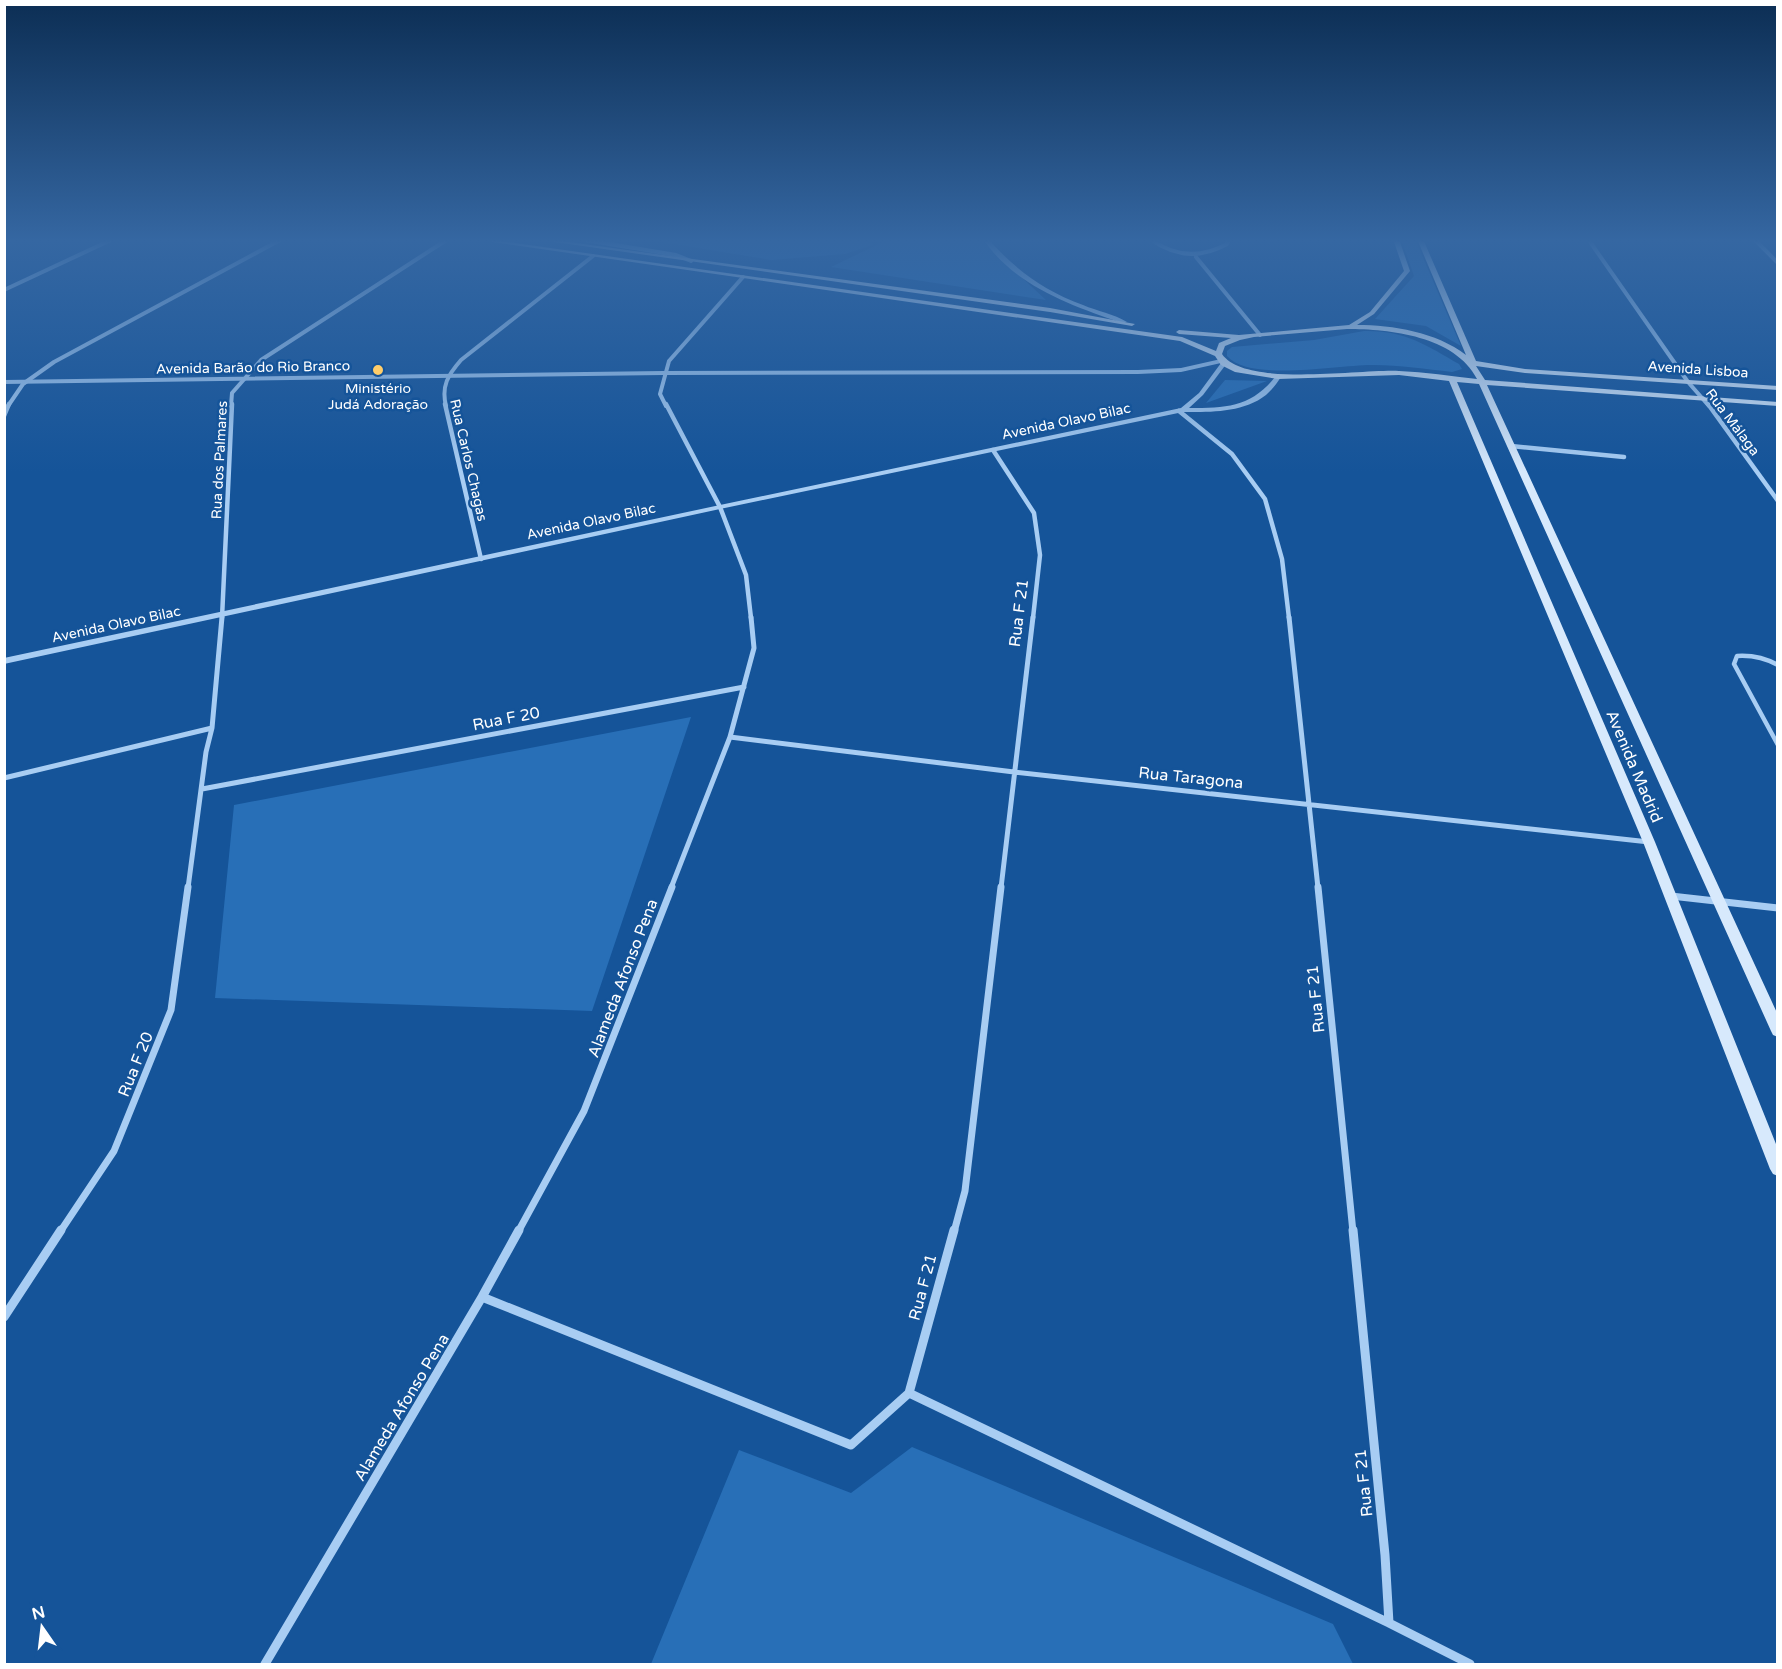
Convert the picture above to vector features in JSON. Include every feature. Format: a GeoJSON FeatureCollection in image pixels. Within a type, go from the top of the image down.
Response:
{"type":"FeatureCollection","features":[{"type":"Feature","properties":{"kind":"main road","name":"Avenida Lisboa"},"geometry":{"type":"LineString","coordinates":[[1025,317],[1182,339],[1251,374],[1278,377],[1334,377],[1387,372],[1778,404]]}},
{"type":"Feature","properties":{"kind":"main road"},"geometry":{"type":"LineString","coordinates":[[1092,317],[1174,332],[1243,336],[1351,326],[1382,326],[1404,330],[1443,344],[1473,363]]}},
{"type":"Feature","properties":{"kind":"main road"},"geometry":{"type":"LineString","coordinates":[[1351,326],[1366,317]]}},
{"type":"Feature","properties":{"kind":"main road","name":"Avenida Madrid"},"geometry":{"type":"LineString","coordinates":[[1453,317],[1778,1031]]}},
{"type":"Feature","properties":{"kind":"main road"},"geometry":{"type":"LineString","coordinates":[[1221,360],[1222,345],[1243,336]]}},
{"type":"Feature","properties":{"kind":"main road","name":"Avenida Lisboa"},"geometry":{"type":"LineString","coordinates":[[1473,363],[1525,370],[1778,388]]}},
{"type":"Feature","properties":{"kind":"main road","name":"Avenida Madrid"},"geometry":{"type":"LineString","coordinates":[[1452,379],[1649,842],[1778,1169]]}},
{"type":"Feature","properties":{"kind":"street"},"geometry":{"type":"LineString","coordinates":[[4,416],[11,397],[23,382],[54,362],[138,317]]}},
{"type":"Feature","properties":{"kind":"street","name":"Rua dos Palmares"},"geometry":{"type":"LineString","coordinates":[[222,615],[232,393],[261,360],[328,317]]}},
{"type":"Feature","properties":{"kind":"street","name":"Rua Carlos Chagas"},"geometry":{"type":"LineString","coordinates":[[481,559],[443,394],[447,376],[460,360],[515,317]]}},
{"type":"Feature","properties":{"kind":"street"},"geometry":{"type":"LineString","coordinates":[[663,373],[669,361],[708,317]]}},
{"type":"Feature","properties":{"kind":"street"},"geometry":{"type":"LineString","coordinates":[[1111,317],[1124,322]]}},
{"type":"Feature","properties":{"kind":"street"},"geometry":{"type":"LineString","coordinates":[[1245,317],[1260,335]]}},
{"type":"Feature","properties":{"kind":"street","name":"Rua Málaga"},"geometry":{"type":"LineString","coordinates":[[1642,317],[1688,382],[1703,398],[1778,501]]}},
{"type":"Feature","properties":{"kind":"street"},"geometry":{"type":"LineString","coordinates":[[1181,411],[1201,394],[1221,360]]}},
{"type":"Feature","properties":{"kind":"street","name":"Avenida Barão do Rio Branco"},"geometry":{"type":"LineString","coordinates":[[4,382],[663,373],[1138,372],[1181,370],[1221,360]]}},
{"type":"Feature","properties":{"kind":"street","name":"Alameda Afonso Pena"},"geometry":{"type":"LineString","coordinates":[[265,1665],[482,1297],[584,1111],[730,737],[754,648],[746,575],[720,507],[660,394],[663,373]]}},
{"type":"Feature","properties":{"kind":"street","name":"Avenida Olavo Bilac"},"geometry":{"type":"LineString","coordinates":[[4,661],[993,450],[1181,411],[1209,410],[1250,401],[1264,394],[1278,377]]}},
{"type":"Feature","properties":{"kind":"street","name":"Rua F 21"},"geometry":{"type":"LineString","coordinates":[[1181,411],[1232,454],[1265,499],[1282,559],[1310,803],[1385,1555],[1389,1623]]}},
{"type":"Feature","properties":{"kind":"street"},"geometry":{"type":"LineString","coordinates":[[1511,446],[1624,457]]}},
{"type":"Feature","properties":{"kind":"street","name":"Rua F 21"},"geometry":{"type":"LineString","coordinates":[[909,1393],[965,1191],[1040,555],[1034,513],[993,450]]}},
{"type":"Feature","properties":{"kind":"street","name":"Rua F 20"},"geometry":{"type":"LineString","coordinates":[[4,1317],[114,1151],[171,1010],[206,752],[213,728],[222,615]]}},
{"type":"Feature","properties":{"kind":"street","name":"Rua F 20"},"geometry":{"type":"LineString","coordinates":[[202,789],[744,687]]}},
{"type":"Feature","properties":{"kind":"street"},"geometry":{"type":"LineString","coordinates":[[4,778],[213,728]]}},
{"type":"Feature","properties":{"kind":"street","name":"Rua Taragona"},"geometry":{"type":"LineString","coordinates":[[730,737],[1014,772],[1649,842]]}},
{"type":"Feature","properties":{"kind":"street"},"geometry":{"type":"LineString","coordinates":[[1671,896],[1778,908]]}},
{"type":"Feature","properties":{"kind":"street"},"geometry":{"type":"LineString","coordinates":[[482,1297],[852,1445],[909,1393],[1389,1623],[1470,1665]]}},
{"type":"Feature","properties":{"kind":"lane"},"geometry":{"type":"LineString","coordinates":[[1778,665],[1768,659],[1750,654],[1737,656],[1734,664],[1778,745]]}},
{"type":"Feature","properties":{"kind":"shaded area"},"geometry":{"type":"Polygon","coordinates":[[[1377,317],[1448,317],[1461,346],[1426,326],[1375,319],[1377,317]]]}},
{"type":"Feature","properties":{"kind":"shaded area"},"geometry":{"type":"Polygon","coordinates":[[[1364,331],[1391,333],[1414,340],[1459,364],[1462,369],[1452,372],[1403,366],[1359,365],[1297,370],[1255,369],[1239,364],[1227,356],[1227,351],[1232,347],[1314,340],[1364,331]]]}},
{"type":"Feature","properties":{"kind":"shaded area"},"geometry":{"type":"Polygon","coordinates":[[[1225,380],[1267,381],[1206,403],[1225,380]]]}},
{"type":"Feature","properties":{"kind":"shaded area"},"geometry":{"type":"Polygon","coordinates":[[[691,717],[592,1011],[215,998],[234,805],[691,717]]]}},
{"type":"Feature","properties":{"kind":"shaded area"},"geometry":{"type":"Polygon","coordinates":[[[912,1447],[1333,1624],[1353,1664],[651,1664],[739,1450],[851,1493],[912,1447]]]}},
{"type":"Feature","properties":{"kind":"place","name":"Ministério Judá Adoração"},"geometry":{"type":"Point","coordinates":[378,370]}}]}
